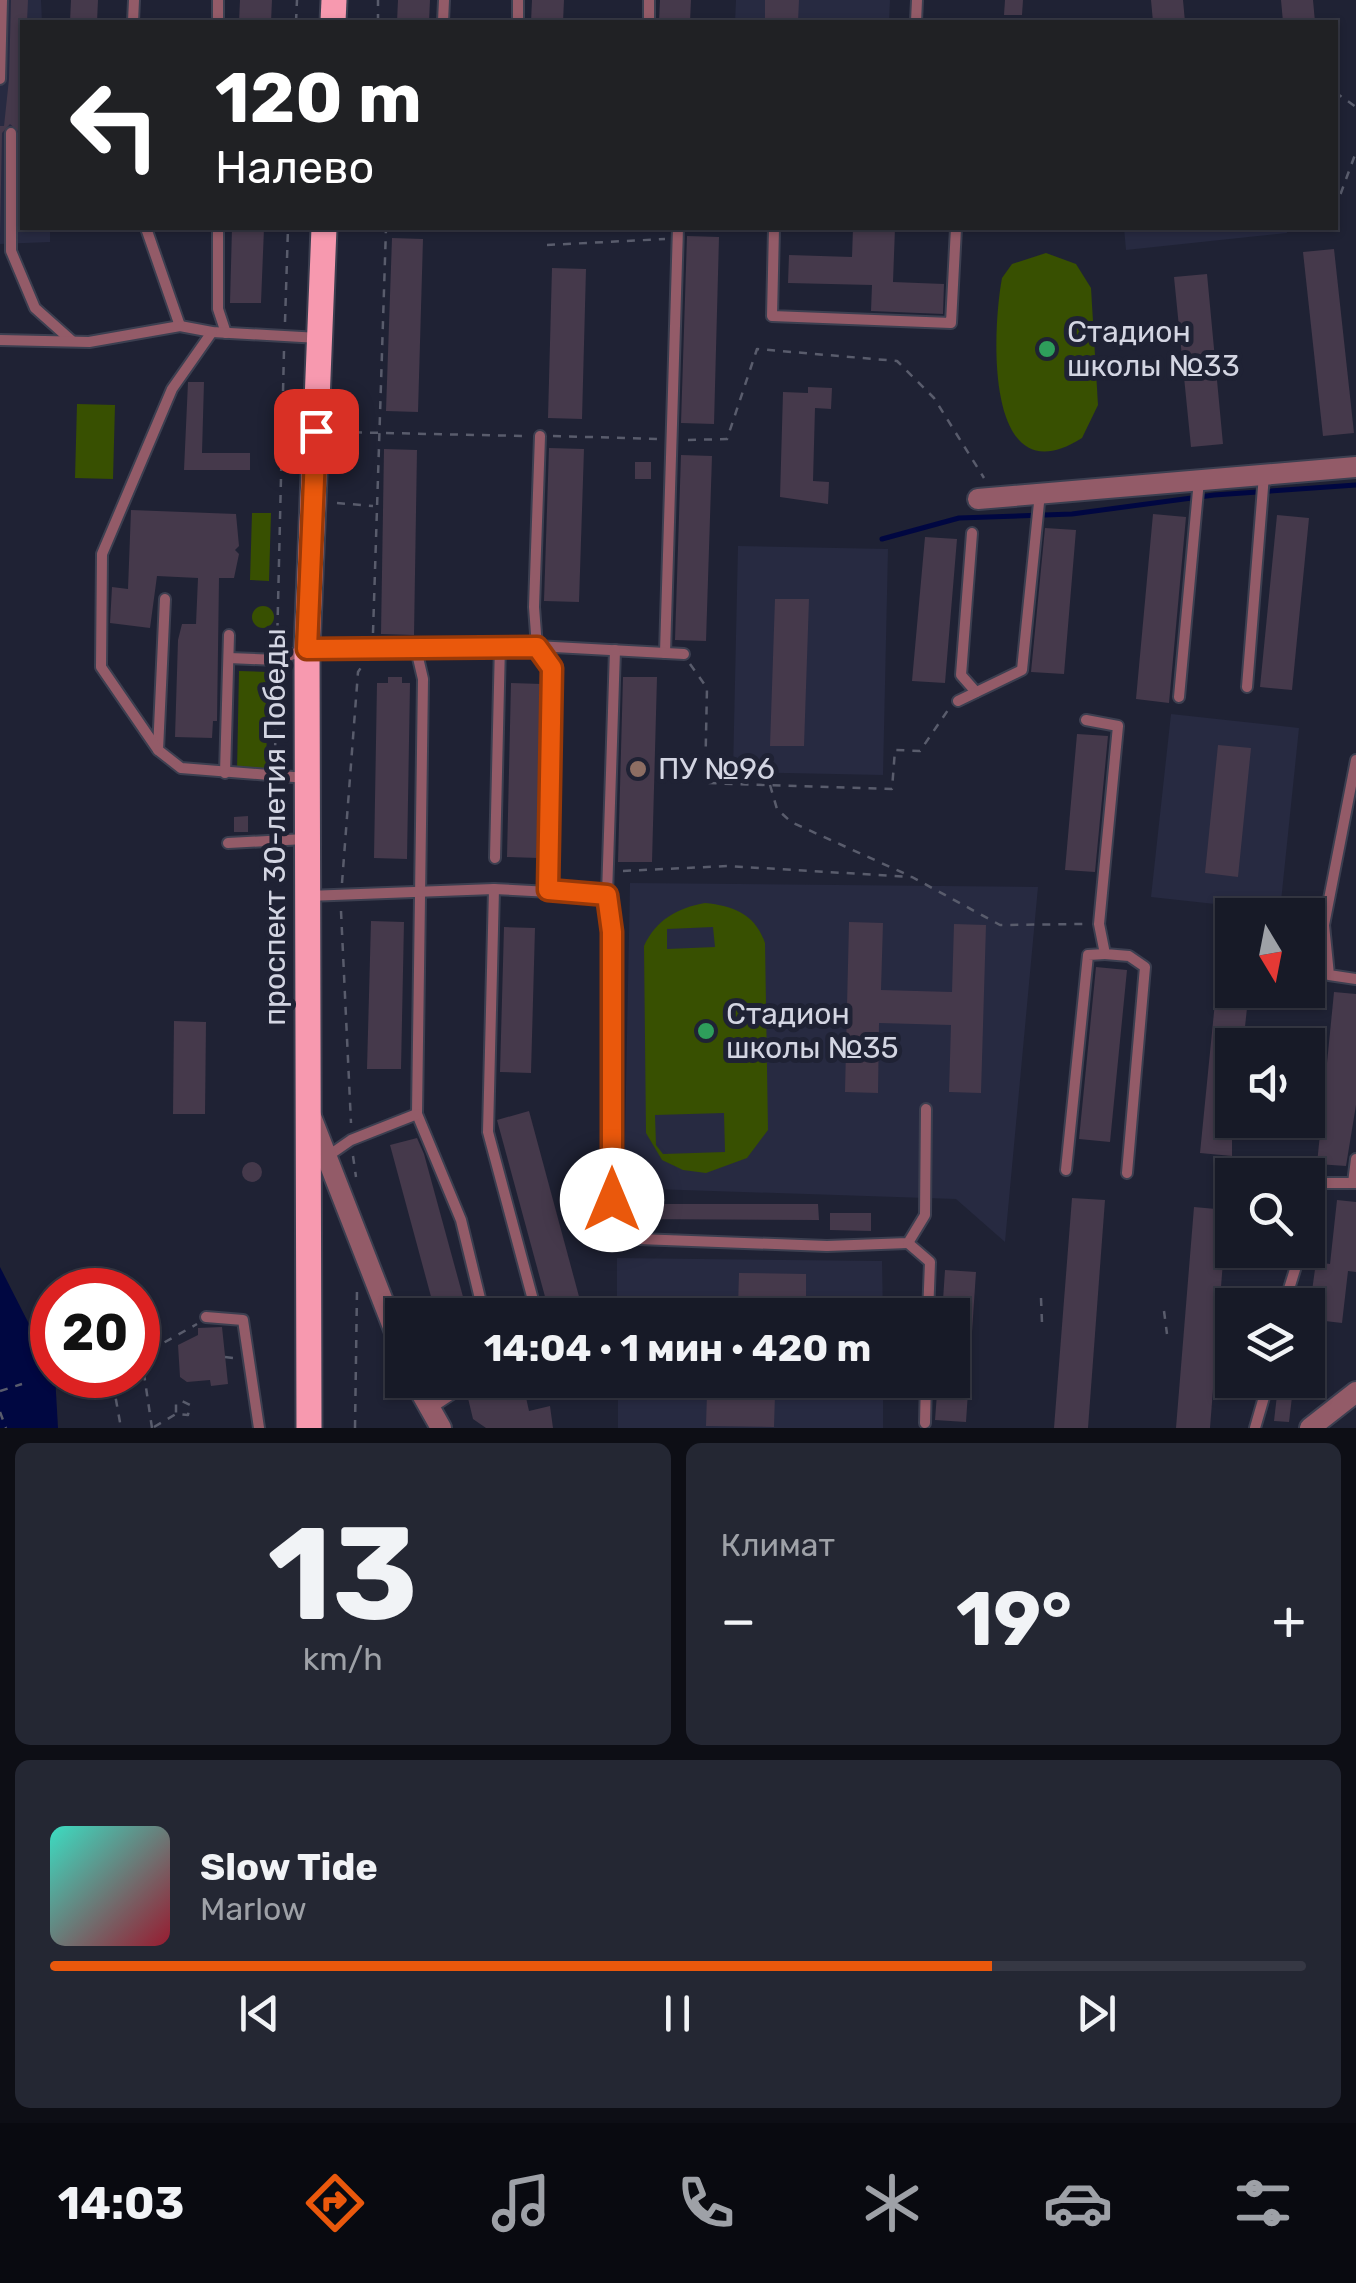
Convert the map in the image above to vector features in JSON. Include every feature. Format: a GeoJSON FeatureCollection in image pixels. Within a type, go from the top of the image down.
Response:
{"type":"FeatureCollection","features":[{"type":"Feature","properties":{"kind":"main road","name":"проспект 30-летия Победы"},"geometry":{"type":"LineString","coordinates":[[308,1428],[307,649],[324,230]]}},
{"type":"Feature","properties":{"kind":"street"},"geometry":{"type":"LineString","coordinates":[[986,498],[1356,468]]}},
{"type":"Feature","properties":{"kind":"street"},"geometry":{"type":"LineString","coordinates":[[306,1104],[385,1305]]}},
{"type":"Feature","properties":{"kind":"street"},"geometry":{"type":"LineString","coordinates":[[1310,1428],[1356,1392]]}},
{"type":"Feature","properties":{"kind":"street"},"geometry":{"type":"LineString","coordinates":[[422,1398],[441,1428]]}},
{"type":"Feature","properties":{"kind":"lane"},"geometry":{"type":"LineString","coordinates":[[0,79],[2,0]]}},
{"type":"Feature","properties":{"kind":"lane"},"geometry":{"type":"LineString","coordinates":[[11,133],[11,251],[35,308],[72,342]]}},
{"type":"Feature","properties":{"kind":"lane"},"geometry":{"type":"LineString","coordinates":[[147,230],[180,326]]}},
{"type":"Feature","properties":{"kind":"lane"},"geometry":{"type":"LineString","coordinates":[[218,230],[218,309],[226,333]]}},
{"type":"Feature","properties":{"kind":"lane"},"geometry":{"type":"LineString","coordinates":[[664,653],[678,230]]}},
{"type":"Feature","properties":{"kind":"lane"},"geometry":{"type":"LineString","coordinates":[[774,230],[772,316],[951,323],[956,230]]}},
{"type":"Feature","properties":{"kind":"lane"},"geometry":{"type":"LineString","coordinates":[[0,340],[72,342],[180,326],[212,332],[320,338]]}},
{"type":"Feature","properties":{"kind":"lane"},"geometry":{"type":"LineString","coordinates":[[212,332],[172,389],[102,554],[101,667],[158,750],[181,768],[307,778]]}},
{"type":"Feature","properties":{"kind":"lane"},"geometry":{"type":"LineString","coordinates":[[540,436],[534,607],[537,647],[552,668],[548,890]]}},
{"type":"Feature","properties":{"kind":"lane"},"geometry":{"type":"LineString","coordinates":[[1247,687],[1264,475]]}},
{"type":"Feature","properties":{"kind":"lane"},"geometry":{"type":"LineString","coordinates":[[1178,697],[1199,480]]}},
{"type":"Feature","properties":{"kind":"lane"},"geometry":{"type":"LineString","coordinates":[[958,701],[1022,670],[1040,492]]}},
{"type":"Feature","properties":{"kind":"lane"},"geometry":{"type":"LineString","coordinates":[[972,533],[961,675],[976,692]]}},
{"type":"Feature","properties":{"kind":"lane"},"geometry":{"type":"LineString","coordinates":[[158,750],[165,599]]}},
{"type":"Feature","properties":{"kind":"lane"},"geometry":{"type":"LineString","coordinates":[[225,773],[229,635]]}},
{"type":"Feature","properties":{"kind":"lane"},"geometry":{"type":"LineString","coordinates":[[229,658],[276,660],[307,649],[500,644],[684,654]]}},
{"type":"Feature","properties":{"kind":"lane"},"geometry":{"type":"LineString","coordinates":[[495,858],[500,644]]}},
{"type":"Feature","properties":{"kind":"lane"},"geometry":{"type":"LineString","coordinates":[[415,646],[423,679],[417,1114],[461,1220],[480,1298]]}},
{"type":"Feature","properties":{"kind":"lane"},"geometry":{"type":"LineString","coordinates":[[615,650],[607,895],[612,932],[612,1238],[826,1246],[908,1243],[930,1262],[929,1298]]}},
{"type":"Feature","properties":{"kind":"lane"},"geometry":{"type":"LineString","coordinates":[[1086,720],[1118,726],[1099,924],[1104,954]]}},
{"type":"Feature","properties":{"kind":"lane"},"geometry":{"type":"LineString","coordinates":[[1356,760],[1324,925],[1329,975],[1356,979]]}},
{"type":"Feature","properties":{"kind":"lane"},"geometry":{"type":"LineString","coordinates":[[228,843],[306,839]]}},
{"type":"Feature","properties":{"kind":"lane"},"geometry":{"type":"LineString","coordinates":[[494,889],[488,1132],[532,1298]]}},
{"type":"Feature","properties":{"kind":"lane"},"geometry":{"type":"LineString","coordinates":[[306,896],[494,889],[607,895]]}},
{"type":"Feature","properties":{"kind":"lane"},"geometry":{"type":"LineString","coordinates":[[1066,1170],[1088,955],[1104,954],[1130,956],[1145,967],[1127,1173]]}},
{"type":"Feature","properties":{"kind":"lane"},"geometry":{"type":"LineString","coordinates":[[908,1243],[925,1214],[926,1108]]}},
{"type":"Feature","properties":{"kind":"lane"},"geometry":{"type":"LineString","coordinates":[[328,1156],[351,1140],[417,1114]]}},
{"type":"Feature","properties":{"kind":"lane"},"geometry":{"type":"LineString","coordinates":[[1325,1183],[1355,1183],[1356,1159]]}},
{"type":"Feature","properties":{"kind":"lane"},"geometry":{"type":"LineString","coordinates":[[206,1317],[243,1320],[259,1428]]}},
{"type":"Feature","properties":{"kind":"lane"},"geometry":{"type":"LineString","coordinates":[[428,1410],[446,1398]]}},
{"type":"Feature","properties":{"kind":"lane"},"geometry":{"type":"LineString","coordinates":[[925,1423],[926,1398]]}},
{"type":"Feature","properties":{"kind":"lane"},"geometry":{"type":"LineString","coordinates":[[1255,1428],[1263,1398]]}},
{"type":"Feature","properties":{"kind":"path"},"geometry":{"type":"LineString","coordinates":[[1338,201],[1356,152]]}},
{"type":"Feature","properties":{"kind":"path"},"geometry":{"type":"LineString","coordinates":[[274,778],[288,230]]}},
{"type":"Feature","properties":{"kind":"path"},"geometry":{"type":"LineString","coordinates":[[357,1191],[351,1140],[341,895],[358,672],[373,649],[386,230]]}},
{"type":"Feature","properties":{"kind":"path"},"geometry":{"type":"LineString","coordinates":[[547,245],[664,240],[678,230]]}},
{"type":"Feature","properties":{"kind":"path"},"geometry":{"type":"LineString","coordinates":[[377,435],[727,440],[758,349],[898,361],[934,398],[986,498]]}},
{"type":"Feature","properties":{"kind":"path"},"geometry":{"type":"LineString","coordinates":[[684,654],[707,688],[704,782],[892,789],[895,750],[920,751],[926,737],[958,701]]}},
{"type":"Feature","properties":{"kind":"path"},"geometry":{"type":"LineString","coordinates":[[770,785],[777,809],[791,822],[912,877],[1000,925],[1099,924]]}},
{"type":"Feature","properties":{"kind":"path"},"geometry":{"type":"LineString","coordinates":[[609,872],[727,866],[912,877]]}},
{"type":"Feature","properties":{"kind":"path"},"geometry":{"type":"LineString","coordinates":[[354,1428],[358,1288]]}},
{"type":"Feature","properties":{"kind":"path"},"geometry":{"type":"LineString","coordinates":[[1041,1298],[1042,1323]]}},
{"type":"Feature","properties":{"kind":"path"},"geometry":{"type":"LineString","coordinates":[[1164,1311],[1167,1334]]}},
{"type":"Feature","properties":{"kind":"path"},"geometry":{"type":"LineString","coordinates":[[176,1414],[153,1428],[144,1374],[149,1352],[206,1317]]}},
{"type":"Feature","properties":{"kind":"path"},"geometry":{"type":"LineString","coordinates":[[0,1390],[22,1384]]}},
{"type":"Feature","properties":{"kind":"path"},"geometry":{"type":"LineString","coordinates":[[116,1398],[121,1428]]}},
{"type":"Feature","properties":{"kind":"path"},"geometry":{"type":"LineString","coordinates":[[0,1412],[6,1428]]}},
{"type":"Feature","properties":{"kind":"shaded area"},"geometry":{"type":"Polygon","coordinates":[[[0,0],[41,0],[42,20],[20,20],[20,230],[50,230],[50,242],[0,244],[0,0]]]}},
{"type":"Feature","properties":{"kind":"shaded area"},"geometry":{"type":"Polygon","coordinates":[[[736,0],[890,0],[889,20],[735,20],[736,0]]]}},
{"type":"Feature","properties":{"kind":"shaded area"},"geometry":{"type":"Polygon","coordinates":[[[1124,230],[1287,233],[1126,250],[1124,230]]]}},
{"type":"Feature","properties":{"kind":"shaded area"},"geometry":{"type":"Polygon","coordinates":[[[738,546],[888,549],[883,775],[733,772],[738,546]]]}},
{"type":"Feature","properties":{"kind":"shaded area"},"geometry":{"type":"Polygon","coordinates":[[[1171,714],[1299,728],[1281,898],[1215,898],[1215,904],[1151,897],[1171,714]]]}},
{"type":"Feature","properties":{"kind":"shaded area"},"geometry":{"type":"Polygon","coordinates":[[[630,883],[1038,887],[1005,1242],[956,1199],[624,1188],[630,883]]]}},
{"type":"Feature","properties":{"kind":"shaded area"},"geometry":{"type":"Polygon","coordinates":[[[617,1258],[882,1261],[883,1298],[617,1298],[617,1258]]]}},
{"type":"Feature","properties":{"kind":"shaded area"},"geometry":{"type":"Polygon","coordinates":[[[0,1267],[30,1326],[30,1398],[56,1398],[58,1428],[0,1428],[0,1267]]]}},
{"type":"Feature","properties":{"kind":"shaded area"},"geometry":{"type":"Polygon","coordinates":[[[618,1398],[883,1398],[883,1428],[618,1428],[618,1398]]]}},
{"type":"Feature","properties":{"kind":"green space","name":"Стадион школы №33"},"geometry":{"type":"Polygon","coordinates":[[[1046,253],[1076,264],[1091,288],[1098,405],[1082,438],[1050,451],[1027,447],[1011,429],[1002,401],[996,334],[1002,278],[1012,264],[1046,253]]]}},
{"type":"Feature","properties":{"kind":"green space"},"geometry":{"type":"Polygon","coordinates":[[[77,404],[115,405],[113,479],[75,478],[77,404]]]}},
{"type":"Feature","properties":{"kind":"green space"},"geometry":{"type":"Polygon","coordinates":[[[252,513],[271,513],[269,581],[250,580],[252,513]]]}},
{"type":"Feature","properties":{"kind":"green space"},"geometry":{"type":"Polygon","coordinates":[[[263,606],[271,609],[271,625],[263,628],[255,625],[252,617],[255,609],[263,606]]]}},
{"type":"Feature","properties":{"kind":"green space"},"geometry":{"type":"Polygon","coordinates":[[[239,671],[268,672],[266,773],[237,772],[239,671]]]}},
{"type":"Feature","properties":{"kind":"green space","name":"Стадион школы №35"},"geometry":{"type":"Polygon","coordinates":[[[715,904],[742,913],[755,925],[765,943],[768,1130],[747,1158],[706,1173],[683,1170],[662,1160],[646,1133],[644,946],[661,922],[695,905],[715,904]],[[713,927],[667,929],[667,949],[715,947],[713,927]],[[724,1113],[655,1115],[656,1145],[663,1154],[725,1152],[724,1113]]]}},
{"type":"Feature","properties":{"kind":"building"},"geometry":{"type":"Polygon","coordinates":[[[11,0],[28,0],[27,20],[20,20],[20,133],[10,124],[2,133],[0,235],[0,126],[4,126],[11,0]]]}},
{"type":"Feature","properties":{"kind":"building"},"geometry":{"type":"Polygon","coordinates":[[[71,0],[98,0],[97,20],[70,20],[71,0]]]}},
{"type":"Feature","properties":{"kind":"building"},"geometry":{"type":"Polygon","coordinates":[[[240,0],[272,0],[271,20],[239,20],[240,0]]]}},
{"type":"Feature","properties":{"kind":"building"},"geometry":{"type":"Polygon","coordinates":[[[398,0],[430,0],[429,20],[397,20],[398,0]]]}},
{"type":"Feature","properties":{"kind":"building"},"geometry":{"type":"Polygon","coordinates":[[[532,0],[564,0],[563,20],[531,20],[532,0]]]}},
{"type":"Feature","properties":{"kind":"building"},"geometry":{"type":"Polygon","coordinates":[[[660,0],[691,0],[690,20],[659,20],[660,0]]]}},
{"type":"Feature","properties":{"kind":"building"},"geometry":{"type":"Polygon","coordinates":[[[765,0],[799,0],[798,20],[765,20],[765,0]]]}},
{"type":"Feature","properties":{"kind":"building"},"geometry":{"type":"Polygon","coordinates":[[[1005,0],[1023,0],[1022,15],[1004,15],[1005,0]]]}},
{"type":"Feature","properties":{"kind":"building"},"geometry":{"type":"Polygon","coordinates":[[[1151,0],[1183,0],[1185,20],[1153,20],[1151,0]]]}},
{"type":"Feature","properties":{"kind":"building"},"geometry":{"type":"Polygon","coordinates":[[[1281,0],[1313,0],[1315,20],[1283,20],[1281,0]]]}},
{"type":"Feature","properties":{"kind":"building"},"geometry":{"type":"Polygon","coordinates":[[[232,230],[264,230],[261,303],[230,303],[232,230]]]}},
{"type":"Feature","properties":{"kind":"building"},"geometry":{"type":"Polygon","coordinates":[[[853,230],[895,230],[893,282],[944,284],[943,314],[871,311],[872,285],[788,283],[789,255],[852,257],[853,230]]]}},
{"type":"Feature","properties":{"kind":"building"},"geometry":{"type":"Polygon","coordinates":[[[687,236],[719,237],[714,424],[681,423],[687,236]]]}},
{"type":"Feature","properties":{"kind":"building"},"geometry":{"type":"Polygon","coordinates":[[[392,238],[423,239],[418,412],[386,411],[392,238]]]}},
{"type":"Feature","properties":{"kind":"building"},"geometry":{"type":"Polygon","coordinates":[[[1334,249],[1354,433],[1323,436],[1303,252],[1334,249]]]}},
{"type":"Feature","properties":{"kind":"building"},"geometry":{"type":"Polygon","coordinates":[[[552,268],[586,269],[582,419],[548,418],[552,268]]]}},
{"type":"Feature","properties":{"kind":"building"},"geometry":{"type":"Polygon","coordinates":[[[1207,274],[1223,444],[1191,447],[1174,277],[1207,274]]]}},
{"type":"Feature","properties":{"kind":"building"},"geometry":{"type":"Polygon","coordinates":[[[188,382],[204,382],[202,453],[250,453],[250,470],[184,470],[188,382]]]}},
{"type":"Feature","properties":{"kind":"building"},"geometry":{"type":"Polygon","coordinates":[[[808,387],[832,388],[831,409],[815,408],[813,481],[829,482],[828,504],[780,497],[783,392],[808,393],[808,387]]]}},
{"type":"Feature","properties":{"kind":"building"},"geometry":{"type":"Polygon","coordinates":[[[549,448],[584,449],[579,602],[544,601],[549,448]]]}},
{"type":"Feature","properties":{"kind":"building"},"geometry":{"type":"Polygon","coordinates":[[[384,449],[417,450],[414,635],[381,634],[384,449]]]}},
{"type":"Feature","properties":{"kind":"building"},"geometry":{"type":"Polygon","coordinates":[[[681,455],[712,456],[706,641],[675,640],[681,455]]]}},
{"type":"Feature","properties":{"kind":"building"},"geometry":{"type":"Polygon","coordinates":[[[635,462],[651,462],[651,479],[635,479],[635,462]]]}},
{"type":"Feature","properties":{"kind":"building"},"geometry":{"type":"Polygon","coordinates":[[[131,510],[236,514],[239,546],[235,550],[239,554],[234,578],[219,578],[217,721],[213,721],[212,738],[175,737],[178,640],[182,624],[196,624],[198,578],[157,576],[150,628],[110,623],[112,587],[128,589],[131,510]]]}},
{"type":"Feature","properties":{"kind":"building"},"geometry":{"type":"Polygon","coordinates":[[[1153,514],[1186,517],[1169,703],[1136,699],[1153,514]]]}},
{"type":"Feature","properties":{"kind":"building"},"geometry":{"type":"Polygon","coordinates":[[[1277,515],[1309,518],[1292,690],[1260,687],[1277,515]]]}},
{"type":"Feature","properties":{"kind":"building"},"geometry":{"type":"Polygon","coordinates":[[[1045,528],[1076,530],[1064,674],[1031,672],[1045,528]]]}},
{"type":"Feature","properties":{"kind":"building"},"geometry":{"type":"Polygon","coordinates":[[[925,537],[957,539],[945,683],[912,681],[925,537]]]}},
{"type":"Feature","properties":{"kind":"building"},"geometry":{"type":"Polygon","coordinates":[[[775,599],[809,599],[804,746],[770,746],[775,599]]]}},
{"type":"Feature","properties":{"kind":"building"},"geometry":{"type":"Polygon","coordinates":[[[388,677],[402,677],[402,683],[410,683],[407,859],[374,858],[377,683],[388,683],[388,677]]]}},
{"type":"Feature","properties":{"kind":"building","name":"ПУ №96"},"geometry":{"type":"Polygon","coordinates":[[[623,677],[657,677],[652,862],[618,862],[623,677]]]}},
{"type":"Feature","properties":{"kind":"building"},"geometry":{"type":"Polygon","coordinates":[[[511,683],[542,684],[538,858],[507,857],[511,683]]]}},
{"type":"Feature","properties":{"kind":"building"},"geometry":{"type":"Polygon","coordinates":[[[1077,734],[1108,736],[1095,872],[1065,870],[1077,734]]]}},
{"type":"Feature","properties":{"kind":"building"},"geometry":{"type":"Polygon","coordinates":[[[1218,745],[1251,748],[1238,877],[1205,873],[1218,745]]]}},
{"type":"Feature","properties":{"kind":"building"},"geometry":{"type":"Polygon","coordinates":[[[248,816],[248,832],[234,832],[234,817],[248,816]]]}},
{"type":"Feature","properties":{"kind":"building"},"geometry":{"type":"Polygon","coordinates":[[[371,921],[404,922],[401,1069],[367,1069],[371,921]]]}},
{"type":"Feature","properties":{"kind":"building"},"geometry":{"type":"Polygon","coordinates":[[[849,922],[883,923],[881,990],[952,992],[954,924],[986,925],[981,1093],[949,1092],[951,1025],[879,1023],[878,1093],[845,1092],[849,922]]]}},
{"type":"Feature","properties":{"kind":"building"},"geometry":{"type":"Polygon","coordinates":[[[504,927],[535,928],[531,1073],[500,1072],[504,927]]]}},
{"type":"Feature","properties":{"kind":"building"},"geometry":{"type":"Polygon","coordinates":[[[1096,967],[1127,970],[1110,1142],[1079,1139],[1096,967]]]}},
{"type":"Feature","properties":{"kind":"building"},"geometry":{"type":"Polygon","coordinates":[[[1334,992],[1356,994],[1356,1105],[1346,1166],[1325,1165],[1325,1158],[1318,1158],[1320,1138],[1325,1138],[1325,1083],[1334,992]]]}},
{"type":"Feature","properties":{"kind":"building"},"geometry":{"type":"Polygon","coordinates":[[[1215,1002],[1215,1008],[1247,1008],[1245,1028],[1215,1028],[1215,1138],[1232,1138],[1232,1156],[1200,1153],[1215,1002]]]}},
{"type":"Feature","properties":{"kind":"building"},"geometry":{"type":"Polygon","coordinates":[[[174,1021],[206,1022],[205,1114],[173,1114],[174,1021]]]}},
{"type":"Feature","properties":{"kind":"building"},"geometry":{"type":"Polygon","coordinates":[[[529,1111],[579,1298],[545,1298],[497,1120],[529,1111]]]}},
{"type":"Feature","properties":{"kind":"building"},"geometry":{"type":"Polygon","coordinates":[[[417,1138],[463,1298],[431,1298],[390,1145],[417,1138]]]}},
{"type":"Feature","properties":{"kind":"building"},"geometry":{"type":"Polygon","coordinates":[[[252,1162],[262,1172],[252,1182],[242,1172],[252,1162]]]}},
{"type":"Feature","properties":{"kind":"building"},"geometry":{"type":"Polygon","coordinates":[[[1072,1198],[1105,1200],[1088,1428],[1054,1428],[1072,1198]]]}},
{"type":"Feature","properties":{"kind":"building"},"geometry":{"type":"Polygon","coordinates":[[[1337,1200],[1356,1202],[1356,1272],[1348,1271],[1342,1323],[1325,1321],[1325,1288],[1312,1288],[1315,1268],[1330,1264],[1337,1200]]]}},
{"type":"Feature","properties":{"kind":"building"},"geometry":{"type":"Polygon","coordinates":[[[624,1204],[818,1204],[819,1220],[625,1219],[624,1204]]]}},
{"type":"Feature","properties":{"kind":"building"},"geometry":{"type":"Polygon","coordinates":[[[1194,1207],[1215,1209],[1215,1268],[1222,1268],[1221,1288],[1215,1288],[1210,1428],[1176,1428],[1194,1207]]]}},
{"type":"Feature","properties":{"kind":"building"},"geometry":{"type":"Polygon","coordinates":[[[830,1213],[871,1213],[871,1231],[830,1230],[830,1213]]]}},
{"type":"Feature","properties":{"kind":"building"},"geometry":{"type":"Polygon","coordinates":[[[945,1270],[976,1272],[970,1362],[970,1298],[943,1298],[945,1270]]]}},
{"type":"Feature","properties":{"kind":"building"},"geometry":{"type":"Polygon","coordinates":[[[739,1273],[806,1274],[806,1298],[738,1298],[739,1273]]]}},
{"type":"Feature","properties":{"kind":"building"},"geometry":{"type":"Polygon","coordinates":[[[222,1327],[228,1384],[211,1386],[210,1380],[187,1382],[180,1377],[178,1345],[198,1335],[198,1328],[222,1327]]]}},
{"type":"Feature","properties":{"kind":"building"},"geometry":{"type":"Polygon","coordinates":[[[468,1398],[526,1398],[529,1411],[550,1406],[553,1428],[486,1428],[473,1419],[468,1398]]]}},
{"type":"Feature","properties":{"kind":"building"},"geometry":{"type":"Polygon","coordinates":[[[707,1398],[775,1398],[774,1427],[706,1426],[707,1398]]]}},
{"type":"Feature","properties":{"kind":"building"},"geometry":{"type":"Polygon","coordinates":[[[937,1398],[968,1398],[966,1422],[935,1420],[937,1398]]]}},
{"type":"Feature","properties":{"kind":"building"},"geometry":{"type":"Polygon","coordinates":[[[1277,1398],[1292,1398],[1289,1422],[1274,1421],[1277,1398]]]}},
{"type":"Feature","properties":{"kind":"waterway"},"geometry":{"type":"LineString","coordinates":[[882,539],[959,518],[1072,514],[1214,495],[1356,485]]}},
{"type":"Feature","properties":{"kind":"place","name":"Стадион школы №33"},"geometry":{"type":"Point","coordinates":[1047,349]}},
{"type":"Feature","properties":{"kind":"place","name":"ПУ №96"},"geometry":{"type":"Point","coordinates":[638,769]}},
{"type":"Feature","properties":{"kind":"place","name":"Стадион школы №35"},"geometry":{"type":"Point","coordinates":[706,1031]}},
{"type":"Feature","properties":{"kind":"route"},"geometry":{"type":"LineString","coordinates":[[316,431],[307,649],[500,644],[537,647],[552,668],[548,890],[607,895],[612,932],[612,1200]]}}]}
